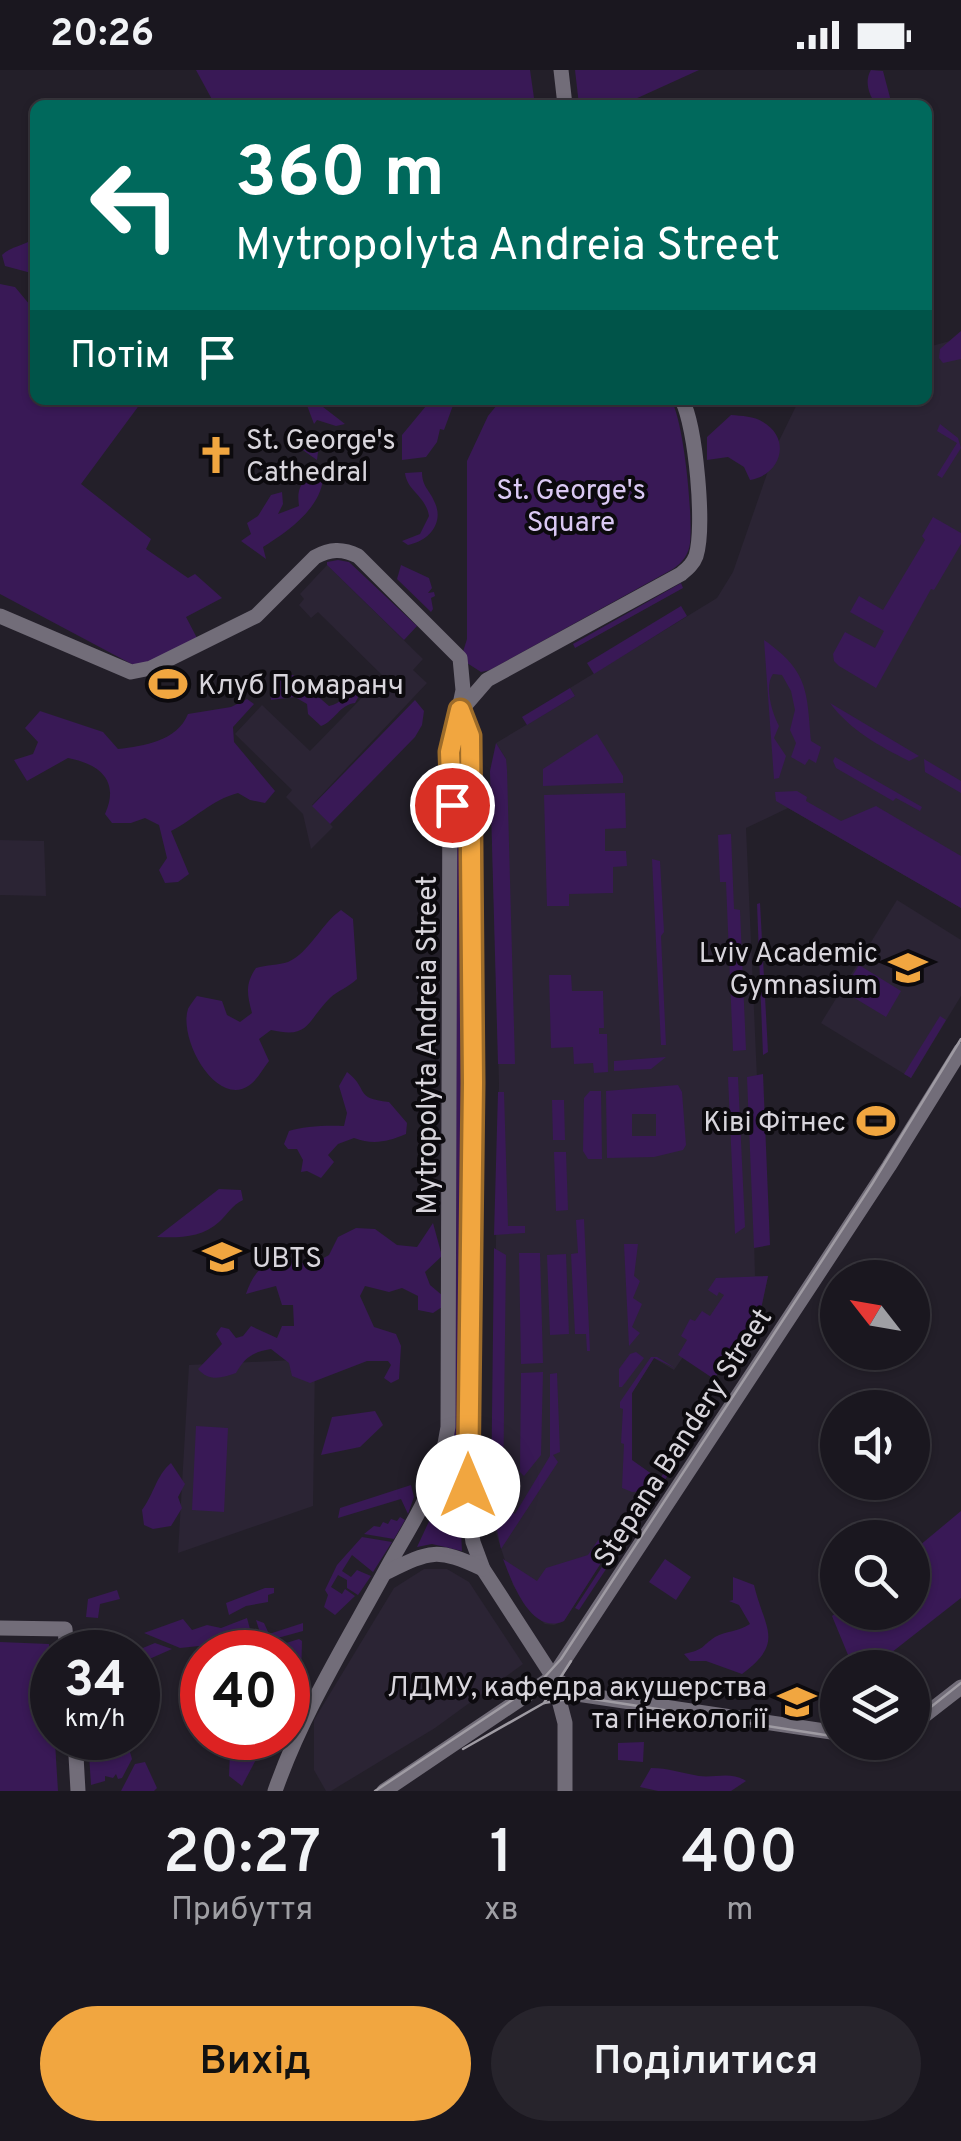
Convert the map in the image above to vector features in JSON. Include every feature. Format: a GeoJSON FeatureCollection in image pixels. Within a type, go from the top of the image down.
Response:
{"type":"FeatureCollection","features":[{"type":"Feature","properties":{"kind":"street"},"geometry":{"type":"LineString","coordinates":[[561,70],[564,100]]}},
{"type":"Feature","properties":{"kind":"street"},"geometry":{"type":"LineString","coordinates":[[460,710],[488,680],[692,565],[698,536],[695,440],[684,405]]}},
{"type":"Feature","properties":{"kind":"street"},"geometry":{"type":"LineString","coordinates":[[0,616],[131,672],[150,668],[256,616],[315,557],[326,551],[344,550],[358,556],[460,658],[460,710]]}},
{"type":"Feature","properties":{"kind":"street","name":"Mytropolyta Andreia Street"},"geometry":{"type":"LineString","coordinates":[[274,1791],[309,1706],[427,1501],[440,1472],[448,1427],[450,752],[460,710]]}},
{"type":"Feature","properties":{"kind":"street","name":"Mytropolyta Andreia Street"},"geometry":{"type":"LineString","coordinates":[[460,710],[470,736],[473,1103],[469,1516],[483,1569],[553,1677]]}},
{"type":"Feature","properties":{"kind":"street","name":"Stepana Bandery Street"},"geometry":{"type":"LineString","coordinates":[[384,1791],[553,1677],[879,1182],[961,1050]]}},
{"type":"Feature","properties":{"kind":"street"},"geometry":{"type":"LineString","coordinates":[[385,1573],[421,1555],[446,1553],[483,1569]]}},
{"type":"Feature","properties":{"kind":"street"},"geometry":{"type":"LineString","coordinates":[[0,1628],[65,1630]]}},
{"type":"Feature","properties":{"kind":"street"},"geometry":{"type":"LineString","coordinates":[[553,1677],[577,1694],[820,1731]]}},
{"type":"Feature","properties":{"kind":"street"},"geometry":{"type":"LineString","coordinates":[[553,1677],[564,1723],[565,1791]]}},
{"type":"Feature","properties":{"kind":"street"},"geometry":{"type":"LineString","coordinates":[[930,1711],[961,1687]]}},
{"type":"Feature","properties":{"kind":"street"},"geometry":{"type":"LineString","coordinates":[[76,1760],[78,1791]]}},
{"type":"Feature","properties":{"kind":"shaded area"},"geometry":{"type":"Polygon","coordinates":[[[961,338],[961,908],[788,808],[746,828],[764,1238],[754,1239],[755,1276],[768,1276],[761,1309],[714,1379],[683,1357],[674,1370],[654,1358],[632,1393],[631,1460],[656,1477],[564,1621],[545,1624],[513,1585],[494,1527],[491,1502],[499,1083],[490,771],[506,770],[506,759],[496,743],[575,696],[570,688],[717,598],[733,572],[777,445],[797,405],[932,405],[932,346],[961,338]]]}},
{"type":"Feature","properties":{"kind":"shaded area"},"geometry":{"type":"Polygon","coordinates":[[[327,565],[423,659],[413,670],[427,683],[312,805],[333,827],[311,849],[303,814],[286,797],[292,790],[235,734],[262,705],[310,751],[383,676],[318,612],[311,618],[299,605],[304,599],[300,594],[327,565]]]}},
{"type":"Feature","properties":{"kind":"shaded area"},"geometry":{"type":"Polygon","coordinates":[[[0,840],[44,841],[46,896],[0,895],[0,840]]]}},
{"type":"Feature","properties":{"kind":"shaded area","name":"Lviv Academic Gymnasium"},"geometry":{"type":"Polygon","coordinates":[[[897,900],[961,940],[961,996],[911,1078],[821,1023],[897,900]]]}},
{"type":"Feature","properties":{"kind":"shaded area"},"geometry":{"type":"Polygon","coordinates":[[[315,1359],[313,1506],[178,1553],[189,1365],[315,1359]]]}},
{"type":"Feature","properties":{"kind":"shaded area"},"geometry":{"type":"Polygon","coordinates":[[[424,1569],[447,1569],[469,1582],[523,1664],[435,1728],[326,1791],[314,1770],[314,1720],[394,1588],[424,1569]]]}},
{"type":"Feature","properties":{"kind":"green space"},"geometry":{"type":"Polygon","coordinates":[[[196,70],[530,70],[534,100],[212,100],[196,70]]]}},
{"type":"Feature","properties":{"kind":"green space"},"geometry":{"type":"Polygon","coordinates":[[[575,70],[699,70],[633,100],[578,100],[575,70]]]}},
{"type":"Feature","properties":{"kind":"green space"},"geometry":{"type":"Polygon","coordinates":[[[871,70],[883,71],[891,100],[873,100],[871,70]]]}},
{"type":"Feature","properties":{"kind":"green space"},"geometry":{"type":"Polygon","coordinates":[[[30,241],[30,273],[5,266],[2,255],[30,241]]]}},
{"type":"Feature","properties":{"kind":"green space"},"geometry":{"type":"Polygon","coordinates":[[[0,284],[15,287],[30,305],[30,405],[139,405],[81,484],[151,539],[146,549],[188,578],[195,574],[222,598],[186,617],[197,638],[139,668],[0,594],[0,284]]]}},
{"type":"Feature","properties":{"kind":"green space"},"geometry":{"type":"Polygon","coordinates":[[[961,331],[961,359],[943,363],[940,349],[961,331]]]}},
{"type":"Feature","properties":{"kind":"green space"},"geometry":{"type":"Polygon","coordinates":[[[307,405],[320,405],[345,424],[336,426],[317,420],[314,424],[307,405]]]}},
{"type":"Feature","properties":{"kind":"green space"},"geometry":{"type":"Polygon","coordinates":[[[427,405],[453,405],[444,430],[440,429],[437,442],[426,457],[402,460],[402,435],[427,405]]]}},
{"type":"Feature","properties":{"kind":"green space","name":"St. George's Square"},"geometry":{"type":"Polygon","coordinates":[[[497,405],[673,405],[686,470],[690,543],[684,558],[673,569],[481,672],[462,655],[467,639],[467,461],[497,405]]]}},
{"type":"Feature","properties":{"kind":"green space"},"geometry":{"type":"Polygon","coordinates":[[[731,415],[759,420],[778,438],[779,456],[761,477],[750,480],[744,467],[728,457],[707,460],[707,437],[731,415]]]}},
{"type":"Feature","properties":{"kind":"green space"},"geometry":{"type":"Polygon","coordinates":[[[940,424],[958,438],[961,448],[942,478],[937,475],[957,443],[937,431],[940,424]]]}},
{"type":"Feature","properties":{"kind":"green space"},"geometry":{"type":"Polygon","coordinates":[[[297,428],[307,432],[318,452],[317,460],[297,446],[300,441],[285,430],[297,428]]]}},
{"type":"Feature","properties":{"kind":"green space"},"geometry":{"type":"Polygon","coordinates":[[[422,472],[438,517],[428,535],[408,545],[402,541],[420,534],[429,516],[405,473],[422,472]]]}},
{"type":"Feature","properties":{"kind":"green space"},"geometry":{"type":"Polygon","coordinates":[[[312,475],[323,479],[316,500],[292,527],[263,547],[266,559],[241,541],[251,534],[247,523],[258,516],[271,495],[282,492],[283,504],[278,514],[299,506],[300,488],[312,475]]]}},
{"type":"Feature","properties":{"kind":"green space"},"geometry":{"type":"Polygon","coordinates":[[[933,517],[961,533],[961,544],[876,688],[839,666],[833,654],[845,632],[875,648],[884,631],[850,612],[859,596],[883,610],[925,540],[922,536],[933,517]]]}},
{"type":"Feature","properties":{"kind":"green space"},"geometry":{"type":"Polygon","coordinates":[[[338,560],[349,562],[417,626],[404,640],[327,565],[338,560]]]}},
{"type":"Feature","properties":{"kind":"green space"},"geometry":{"type":"Polygon","coordinates":[[[401,565],[429,578],[432,588],[428,593],[434,592],[435,596],[431,598],[431,612],[397,579],[401,565]]]}},
{"type":"Feature","properties":{"kind":"green space"},"geometry":{"type":"Polygon","coordinates":[[[681,583],[683,588],[575,648],[573,644],[681,583]]]}},
{"type":"Feature","properties":{"kind":"green space"},"geometry":{"type":"Polygon","coordinates":[[[681,606],[687,616],[594,674],[587,663],[681,606]]]}},
{"type":"Feature","properties":{"kind":"green space"},"geometry":{"type":"Polygon","coordinates":[[[764,640],[797,672],[806,695],[811,741],[821,747],[816,763],[809,759],[805,765],[791,757],[796,743],[790,730],[795,710],[791,691],[782,675],[773,674],[769,692],[779,726],[774,738],[786,756],[779,778],[774,779],[764,640]]]}},
{"type":"Feature","properties":{"kind":"green space"},"geometry":{"type":"Polygon","coordinates":[[[281,675],[293,675],[329,706],[358,689],[360,694],[355,703],[321,726],[308,714],[307,704],[295,697],[271,700],[270,692],[281,675]]]}},
{"type":"Feature","properties":{"kind":"green space"},"geometry":{"type":"Polygon","coordinates":[[[570,688],[575,696],[527,725],[522,717],[570,688]]]}},
{"type":"Feature","properties":{"kind":"green space"},"geometry":{"type":"Polygon","coordinates":[[[247,699],[254,704],[233,727],[234,742],[275,791],[265,803],[238,793],[228,796],[171,831],[189,874],[178,882],[165,883],[159,870],[167,858],[159,825],[145,818],[112,823],[105,814],[110,792],[98,770],[68,758],[27,781],[14,760],[33,754],[38,742],[25,728],[40,711],[103,732],[118,749],[168,736],[188,714],[231,707],[247,699]]]}},
{"type":"Feature","properties":{"kind":"green space"},"geometry":{"type":"Polygon","coordinates":[[[415,700],[424,711],[415,737],[330,824],[312,806],[415,700]]]}},
{"type":"Feature","properties":{"kind":"green space"},"geometry":{"type":"Polygon","coordinates":[[[830,703],[919,756],[909,761],[876,743],[830,703]]]}},
{"type":"Feature","properties":{"kind":"green space"},"geometry":{"type":"Polygon","coordinates":[[[597,734],[623,776],[623,783],[543,786],[543,769],[597,734]]]}},
{"type":"Feature","properties":{"kind":"green space"},"geometry":{"type":"Polygon","coordinates":[[[496,743],[506,759],[507,770],[515,1064],[498,1064],[490,771],[496,743]]]}},
{"type":"Feature","properties":{"kind":"green space"},"geometry":{"type":"Polygon","coordinates":[[[460,754],[464,1124],[458,1471],[462,1551],[432,1544],[417,1547],[453,1470],[460,754]]]}},
{"type":"Feature","properties":{"kind":"green space"},"geometry":{"type":"Polygon","coordinates":[[[835,757],[922,807],[920,811],[896,798],[893,801],[836,768],[835,757]]]}},
{"type":"Feature","properties":{"kind":"green space"},"geometry":{"type":"Polygon","coordinates":[[[924,759],[961,781],[961,793],[925,772],[924,759]]]}},
{"type":"Feature","properties":{"kind":"green space"},"geometry":{"type":"Polygon","coordinates":[[[797,791],[807,797],[806,801],[841,821],[876,806],[961,856],[961,908],[776,801],[775,792],[797,791]]]}},
{"type":"Feature","properties":{"kind":"green space"},"geometry":{"type":"Polygon","coordinates":[[[625,793],[626,828],[605,829],[605,851],[626,851],[627,866],[613,867],[613,893],[569,894],[569,906],[547,906],[544,795],[625,793]]]}},
{"type":"Feature","properties":{"kind":"green space"},"geometry":{"type":"Polygon","coordinates":[[[731,834],[734,909],[740,910],[746,1050],[733,1051],[726,882],[720,882],[718,835],[731,834]]]}},
{"type":"Feature","properties":{"kind":"green space"},"geometry":{"type":"Polygon","coordinates":[[[652,859],[660,861],[666,1045],[661,1045],[652,859]]]}},
{"type":"Feature","properties":{"kind":"green space"},"geometry":{"type":"Polygon","coordinates":[[[760,903],[768,1052],[763,1055],[757,904],[760,903]]]}},
{"type":"Feature","properties":{"kind":"green space"},"geometry":{"type":"Polygon","coordinates":[[[341,910],[353,919],[357,979],[330,998],[300,1030],[271,1030],[259,1039],[269,1061],[251,1084],[230,1089],[219,1084],[208,1075],[188,1034],[186,1021],[192,1002],[197,996],[222,1001],[227,1015],[240,1022],[252,1013],[248,989],[256,968],[296,958],[341,910]]]}},
{"type":"Feature","properties":{"kind":"green space"},"geometry":{"type":"Polygon","coordinates":[[[859,965],[901,991],[886,1017],[843,991],[859,965]]]}},
{"type":"Feature","properties":{"kind":"green space"},"geometry":{"type":"Polygon","coordinates":[[[549,975],[571,975],[572,991],[603,991],[604,1028],[599,1028],[599,1034],[607,1034],[608,1072],[594,1073],[593,1063],[574,1064],[573,1047],[551,1048],[549,975]]]}},
{"type":"Feature","properties":{"kind":"green space"},"geometry":{"type":"Polygon","coordinates":[[[940,1016],[946,1020],[911,1078],[904,1074],[940,1016]]]}},
{"type":"Feature","properties":{"kind":"green space"},"geometry":{"type":"Polygon","coordinates":[[[666,1057],[651,1069],[614,1071],[614,1061],[666,1057]]]}},
{"type":"Feature","properties":{"kind":"green space"},"geometry":{"type":"Polygon","coordinates":[[[347,1072],[370,1098],[389,1102],[407,1123],[406,1134],[380,1142],[354,1138],[338,1144],[328,1155],[334,1162],[321,1178],[301,1172],[303,1160],[297,1149],[288,1149],[284,1144],[289,1131],[344,1126],[347,1113],[339,1086],[347,1072]]]}},
{"type":"Feature","properties":{"kind":"green space"},"geometry":{"type":"Polygon","coordinates":[[[763,1074],[770,1245],[754,1248],[747,1077],[763,1074]]]}},
{"type":"Feature","properties":{"kind":"green space"},"geometry":{"type":"Polygon","coordinates":[[[728,1077],[738,1077],[745,1227],[735,1234],[728,1077]]]}},
{"type":"Feature","properties":{"kind":"green space"},"geometry":{"type":"Polygon","coordinates":[[[678,1085],[682,1092],[686,1145],[683,1150],[654,1157],[607,1158],[606,1091],[678,1085]],[[632,1114],[632,1136],[656,1136],[656,1114],[632,1114]]]}},
{"type":"Feature","properties":{"kind":"green space"},"geometry":{"type":"Polygon","coordinates":[[[590,1091],[601,1091],[602,1159],[588,1159],[583,1151],[584,1098],[590,1091]]]}},
{"type":"Feature","properties":{"kind":"green space"},"geometry":{"type":"Polygon","coordinates":[[[498,1092],[504,1092],[508,1226],[525,1226],[525,1233],[494,1235],[498,1092]]]}},
{"type":"Feature","properties":{"kind":"green space"},"geometry":{"type":"Polygon","coordinates":[[[552,1100],[564,1100],[565,1140],[553,1140],[552,1100]]]}},
{"type":"Feature","properties":{"kind":"green space"},"geometry":{"type":"Polygon","coordinates":[[[554,1152],[566,1152],[568,1210],[556,1211],[554,1152]]]}},
{"type":"Feature","properties":{"kind":"green space"},"geometry":{"type":"Polygon","coordinates":[[[219,1189],[241,1190],[243,1200],[205,1231],[157,1237],[219,1189]]]}},
{"type":"Feature","properties":{"kind":"green space"},"geometry":{"type":"Polygon","coordinates":[[[584,1219],[590,1351],[586,1334],[575,1334],[571,1254],[578,1253],[576,1220],[584,1219]]]}},
{"type":"Feature","properties":{"kind":"green space"},"geometry":{"type":"Polygon","coordinates":[[[433,1223],[442,1256],[425,1272],[430,1285],[443,1296],[442,1307],[433,1313],[418,1310],[418,1296],[402,1288],[389,1292],[365,1286],[360,1296],[374,1327],[396,1334],[401,1346],[399,1379],[391,1383],[384,1378],[391,1365],[388,1361],[367,1361],[310,1383],[292,1376],[289,1363],[271,1349],[250,1356],[236,1373],[226,1376],[211,1377],[198,1369],[222,1344],[216,1334],[221,1327],[229,1329],[236,1338],[251,1326],[277,1338],[282,1326],[294,1326],[293,1305],[282,1305],[276,1286],[246,1294],[256,1274],[270,1262],[287,1259],[309,1266],[329,1255],[338,1237],[356,1228],[375,1229],[397,1245],[417,1247],[433,1223]]]}},
{"type":"Feature","properties":{"kind":"green space"},"geometry":{"type":"Polygon","coordinates":[[[624,1244],[638,1244],[634,1276],[640,1281],[633,1298],[642,1304],[632,1327],[640,1333],[629,1346],[624,1244]]]}},
{"type":"Feature","properties":{"kind":"green space"},"geometry":{"type":"Polygon","coordinates":[[[494,1248],[506,1255],[503,1495],[506,1506],[515,1514],[550,1456],[550,1374],[557,1373],[560,1452],[553,1455],[558,1462],[501,1549],[491,1501],[494,1248]]]}},
{"type":"Feature","properties":{"kind":"green space"},"geometry":{"type":"Polygon","coordinates":[[[519,1253],[540,1253],[543,1363],[521,1364],[519,1253]]]}},
{"type":"Feature","properties":{"kind":"green space"},"geometry":{"type":"Polygon","coordinates":[[[566,1254],[569,1334],[550,1335],[547,1255],[566,1254]]]}},
{"type":"Feature","properties":{"kind":"green space"},"geometry":{"type":"Polygon","coordinates":[[[768,1276],[761,1309],[714,1379],[678,1355],[687,1340],[681,1336],[690,1319],[695,1321],[702,1311],[710,1316],[724,1295],[719,1292],[717,1296],[708,1290],[716,1278],[768,1276]]]}},
{"type":"Feature","properties":{"kind":"green space"},"geometry":{"type":"Polygon","coordinates":[[[636,1352],[644,1358],[619,1387],[619,1369],[636,1352]]]}},
{"type":"Feature","properties":{"kind":"green space"},"geometry":{"type":"Polygon","coordinates":[[[651,1357],[657,1357],[675,1368],[654,1358],[632,1393],[632,1460],[656,1477],[647,1491],[632,1492],[622,1488],[624,1444],[620,1402],[651,1357]]]}},
{"type":"Feature","properties":{"kind":"green space"},"geometry":{"type":"Polygon","coordinates":[[[543,1372],[541,1455],[524,1476],[520,1472],[521,1373],[543,1372]]]}},
{"type":"Feature","properties":{"kind":"green space"},"geometry":{"type":"Polygon","coordinates":[[[375,1411],[383,1425],[360,1447],[321,1455],[332,1417],[375,1411]]]}},
{"type":"Feature","properties":{"kind":"green space"},"geometry":{"type":"Polygon","coordinates":[[[196,1426],[228,1428],[224,1512],[192,1510],[196,1426]]]}},
{"type":"Feature","properties":{"kind":"green space"},"geometry":{"type":"Polygon","coordinates":[[[684,1442],[688,1445],[579,1610],[575,1608],[684,1442]]]}},
{"type":"Feature","properties":{"kind":"green space"},"geometry":{"type":"Polygon","coordinates":[[[171,1463],[185,1484],[178,1497],[182,1508],[171,1526],[153,1529],[144,1525],[142,1510],[171,1463]]]}},
{"type":"Feature","properties":{"kind":"green space"},"geometry":{"type":"Polygon","coordinates":[[[411,1485],[414,1497],[408,1514],[401,1499],[338,1518],[340,1508],[411,1485]]]}},
{"type":"Feature","properties":{"kind":"green space"},"geometry":{"type":"Polygon","coordinates":[[[961,1511],[961,1598],[930,1622],[930,1537],[961,1511]]]}},
{"type":"Feature","properties":{"kind":"green space"},"geometry":{"type":"Polygon","coordinates":[[[400,1517],[405,1520],[394,1539],[364,1534],[374,1526],[400,1517]]]}},
{"type":"Feature","properties":{"kind":"green space"},"geometry":{"type":"Polygon","coordinates":[[[362,1537],[392,1542],[373,1572],[352,1555],[342,1571],[351,1577],[357,1570],[371,1576],[358,1595],[338,1575],[331,1587],[342,1594],[345,1589],[355,1596],[335,1615],[324,1607],[328,1595],[325,1590],[337,1565],[362,1537]]]}},
{"type":"Feature","properties":{"kind":"green space"},"geometry":{"type":"Polygon","coordinates":[[[598,1540],[607,1545],[606,1555],[564,1621],[552,1624],[533,1614],[518,1593],[503,1559],[537,1581],[546,1568],[588,1555],[598,1540]]]}},
{"type":"Feature","properties":{"kind":"green space"},"geometry":{"type":"Polygon","coordinates":[[[665,1559],[691,1577],[676,1600],[649,1582],[665,1559]]]}},
{"type":"Feature","properties":{"kind":"green space"},"geometry":{"type":"Polygon","coordinates":[[[733,1577],[754,1585],[768,1634],[764,1653],[742,1674],[706,1661],[690,1661],[684,1654],[750,1624],[739,1605],[729,1601],[733,1600],[733,1577]]]}},
{"type":"Feature","properties":{"kind":"green space"},"geometry":{"type":"Polygon","coordinates":[[[274,1588],[268,1602],[246,1606],[229,1615],[226,1603],[274,1588]]]}},
{"type":"Feature","properties":{"kind":"green space"},"geometry":{"type":"Polygon","coordinates":[[[117,1590],[120,1599],[100,1604],[98,1618],[86,1617],[88,1599],[117,1590]]]}},
{"type":"Feature","properties":{"kind":"green space"},"geometry":{"type":"Polygon","coordinates":[[[247,1618],[250,1630],[192,1630],[207,1625],[221,1628],[247,1618]]]}},
{"type":"Feature","properties":{"kind":"green space"},"geometry":{"type":"Polygon","coordinates":[[[183,1619],[192,1630],[180,1630],[180,1648],[160,1640],[160,1630],[152,1630],[183,1619]]]}},
{"type":"Feature","properties":{"kind":"green space"},"geometry":{"type":"Polygon","coordinates":[[[256,1620],[264,1623],[267,1630],[259,1630],[256,1620]]]}},
{"type":"Feature","properties":{"kind":"green space"},"geometry":{"type":"Polygon","coordinates":[[[303,1623],[303,1630],[281,1630],[303,1623]]]}},
{"type":"Feature","properties":{"kind":"green space"},"geometry":{"type":"Polygon","coordinates":[[[838,1630],[920,1630],[895,1650],[846,1650],[838,1630]]]}},
{"type":"Feature","properties":{"kind":"green space"},"geometry":{"type":"Polygon","coordinates":[[[0,1642],[30,1643],[30,1760],[56,1760],[58,1791],[0,1791],[0,1642]]]}},
{"type":"Feature","properties":{"kind":"green space"},"geometry":{"type":"Polygon","coordinates":[[[644,1742],[643,1762],[618,1760],[618,1743],[644,1742]]]}},
{"type":"Feature","properties":{"kind":"green space"},"geometry":{"type":"Polygon","coordinates":[[[89,1760],[131,1760],[122,1778],[118,1779],[116,1774],[113,1778],[105,1776],[105,1781],[91,1785],[89,1760]]]}},
{"type":"Feature","properties":{"kind":"green space"},"geometry":{"type":"Polygon","coordinates":[[[230,1760],[256,1760],[242,1786],[229,1776],[230,1760]]]}},
{"type":"Feature","properties":{"kind":"green space"},"geometry":{"type":"Polygon","coordinates":[[[145,1762],[157,1788],[121,1791],[135,1764],[145,1762]]]}},
{"type":"Feature","properties":{"kind":"green space"},"geometry":{"type":"Polygon","coordinates":[[[651,1768],[699,1776],[735,1776],[746,1781],[731,1791],[658,1791],[640,1787],[651,1768]]]}},
{"type":"Feature","properties":{"kind":"tram line"},"geometry":{"type":"LineString","coordinates":[[375,1791],[541,1681],[561,1659],[872,1184],[961,1039]]}},
{"type":"Feature","properties":{"kind":"tram line"},"geometry":{"type":"LineString","coordinates":[[544,1703],[571,1661]]}},
{"type":"Feature","properties":{"kind":"tram line"},"geometry":{"type":"LineString","coordinates":[[930,1708],[961,1683]]}},
{"type":"Feature","properties":{"kind":"tram line"},"geometry":{"type":"LineString","coordinates":[[463,1749],[544,1703],[580,1697],[820,1734]]}},
{"type":"Feature","properties":{"kind":"place","name":"St. George's Cathedral"},"geometry":{"type":"Point","coordinates":[216,455]}},
{"type":"Feature","properties":{"kind":"place","name":"Клуб Помаранч"},"geometry":{"type":"Point","coordinates":[168,684]}},
{"type":"Feature","properties":{"kind":"place","name":"Lviv Academic Gymnasium"},"geometry":{"type":"Point","coordinates":[908,968]}},
{"type":"Feature","properties":{"kind":"place","name":"Ківі Фітнес"},"geometry":{"type":"Point","coordinates":[876,1121]}},
{"type":"Feature","properties":{"kind":"place","name":"UBTS"},"geometry":{"type":"Point","coordinates":[222,1257]}},
{"type":"Feature","properties":{"kind":"place","name":"ЛДМУ, кафедра акушерства та гінекології"},"geometry":{"type":"Point","coordinates":[797,1702]}},
{"type":"Feature","properties":{"kind":"route"},"geometry":{"type":"LineString","coordinates":[[452,805],[450,752],[460,710],[470,736],[473,1083],[468,1486]]}}]}
